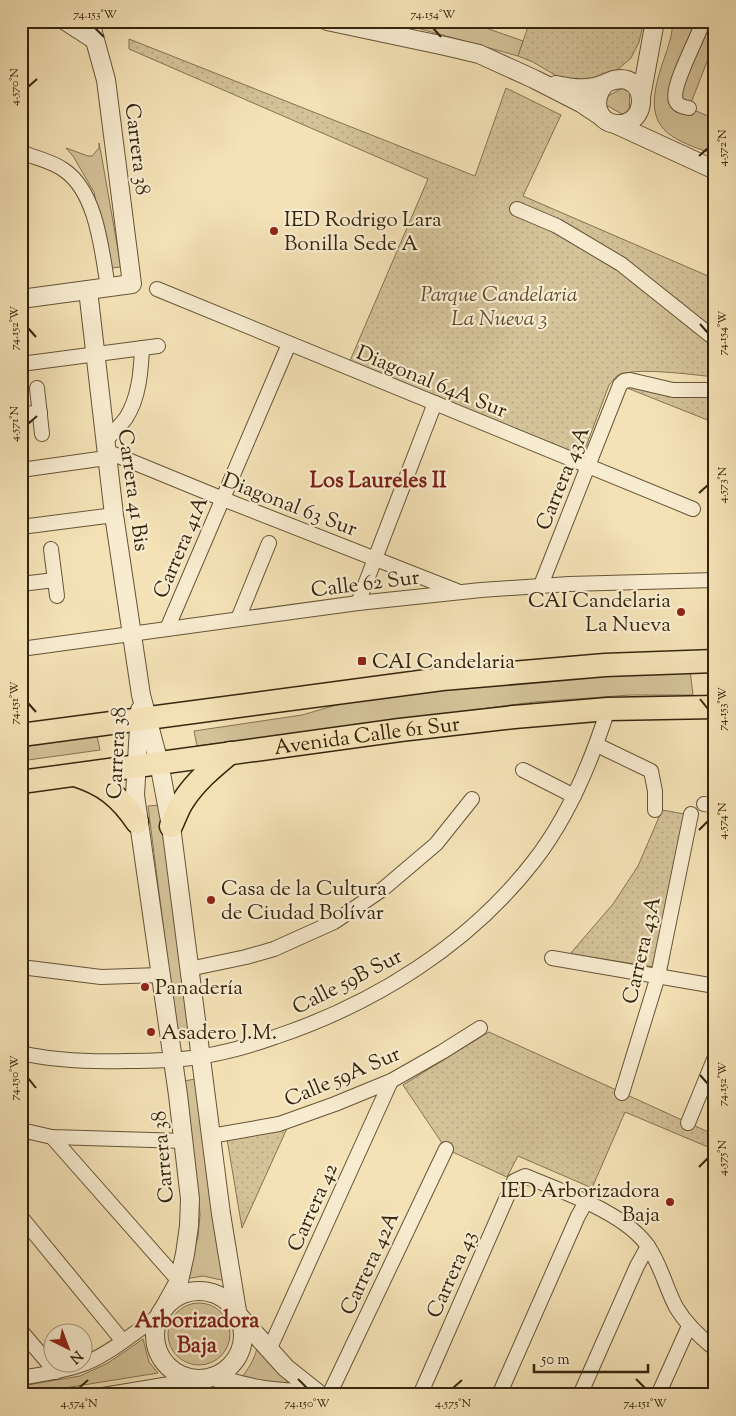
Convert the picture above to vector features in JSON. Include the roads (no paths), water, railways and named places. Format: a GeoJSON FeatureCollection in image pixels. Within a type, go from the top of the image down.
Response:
{"type":"FeatureCollection","features":[{"type":"Feature","properties":{"kind":"main road"},"geometry":{"type":"LineString","coordinates":[[21,735],[415,682],[488,674],[605,665],[715,661]]}},
{"type":"Feature","properties":{"kind":"main road","name":"Avenida Calle 61 Sur"},"geometry":{"type":"LineString","coordinates":[[21,782],[400,730],[514,717],[608,709],[715,707]]}},
{"type":"Feature","properties":{"kind":"main road"},"geometry":{"type":"LineString","coordinates":[[171,826],[182,802],[195,785],[230,753]]}},
{"type":"Feature","properties":{"kind":"main road"},"geometry":{"type":"LineString","coordinates":[[74,774],[108,790],[124,804],[137,822]]}},
{"type":"Feature","properties":{"kind":"street"},"geometry":{"type":"LineString","coordinates":[[62,21],[96,43]]}},
{"type":"Feature","properties":{"kind":"street","name":"Carrera 38"},"geometry":{"type":"LineString","coordinates":[[92,21],[106,80],[132,284],[108,288]]}},
{"type":"Feature","properties":{"kind":"street"},"geometry":{"type":"LineString","coordinates":[[327,21],[479,54],[534,79],[580,103],[608,121],[715,170]]}},
{"type":"Feature","properties":{"kind":"street"},"geometry":{"type":"LineString","coordinates":[[652,39],[647,49],[631,68],[608,82],[600,90],[597,97],[598,111],[608,121],[629,122],[639,112],[652,39],[655,21]]}},
{"type":"Feature","properties":{"kind":"street"},"geometry":{"type":"LineString","coordinates":[[689,108],[678,104],[675,100],[674,92],[700,34],[703,21]]}},
{"type":"Feature","properties":{"kind":"street"},"geometry":{"type":"LineString","coordinates":[[534,79],[578,89],[596,87],[619,79],[634,84],[641,101],[644,124],[655,137],[673,150]]}},
{"type":"Feature","properties":{"kind":"street"},"geometry":{"type":"LineString","coordinates":[[21,152],[59,167],[73,177],[80,186],[86,197],[96,227],[108,288],[21,299]]}},
{"type":"Feature","properties":{"kind":"street"},"geometry":{"type":"LineString","coordinates":[[517,209],[557,226],[621,264],[715,340]]}},
{"type":"Feature","properties":{"kind":"street","name":"Diagonal 64A Sur"},"geometry":{"type":"LineString","coordinates":[[157,289],[693,509]]}},
{"type":"Feature","properties":{"kind":"street","name":"Carrera 41 Bis"},"geometry":{"type":"LineString","coordinates":[[88,290],[114,515],[141,695]]}},
{"type":"Feature","properties":{"kind":"street","name":"Carrera 41A"},"geometry":{"type":"LineString","coordinates":[[167,629],[289,344]]}},
{"type":"Feature","properties":{"kind":"street"},"geometry":{"type":"LineString","coordinates":[[21,364],[158,346]]}},
{"type":"Feature","properties":{"kind":"street"},"geometry":{"type":"LineString","coordinates":[[21,470],[106,450],[132,406],[141,371],[142,348]]}},
{"type":"Feature","properties":{"kind":"street","name":"Carrera 43A"},"geometry":{"type":"LineString","coordinates":[[541,586],[620,385],[630,380],[673,390],[715,390]]}},
{"type":"Feature","properties":{"kind":"street"},"geometry":{"type":"LineString","coordinates":[[37,388],[42,434]]}},
{"type":"Feature","properties":{"kind":"street"},"geometry":{"type":"LineString","coordinates":[[358,603],[435,404]]}},
{"type":"Feature","properties":{"kind":"street"},"geometry":{"type":"LineString","coordinates":[[21,415],[40,412]]}},
{"type":"Feature","properties":{"kind":"street","name":"Diagonal 63 Sur"},"geometry":{"type":"LineString","coordinates":[[106,450],[223,499],[460,592]]}},
{"type":"Feature","properties":{"kind":"street"},"geometry":{"type":"LineString","coordinates":[[21,527],[114,515]]}},
{"type":"Feature","properties":{"kind":"street"},"geometry":{"type":"LineString","coordinates":[[238,619],[269,543]]}},
{"type":"Feature","properties":{"kind":"street"},"geometry":{"type":"LineString","coordinates":[[51,549],[57,596]]}},
{"type":"Feature","properties":{"kind":"street"},"geometry":{"type":"LineString","coordinates":[[21,584],[55,580]]}},
{"type":"Feature","properties":{"kind":"street","name":"Calle 62 Sur"},"geometry":{"type":"LineString","coordinates":[[21,649],[358,603],[460,592],[654,580],[715,580]]}},
{"type":"Feature","properties":{"kind":"street","name":"Carrera 38"},"geometry":{"type":"LineString","coordinates":[[141,695],[144,718],[159,763],[171,826],[221,1214],[239,1314]]}},
{"type":"Feature","properties":{"kind":"street","name":"Calle 59B Sur"},"geometry":{"type":"LineString","coordinates":[[21,1053],[86,1062],[173,1060],[200,1057],[254,1044],[332,1016],[407,975],[472,927],[501,899],[534,861],[560,823],[574,796],[597,745],[608,709]]}},
{"type":"Feature","properties":{"kind":"street","name":"Carrera 38"},"geometry":{"type":"LineString","coordinates":[[144,718],[134,788],[137,822],[173,1060],[190,1199],[189,1226],[179,1281],[162,1311]]}},
{"type":"Feature","properties":{"kind":"street"},"geometry":{"type":"LineString","coordinates":[[597,745],[651,771],[655,791],[655,810]]}},
{"type":"Feature","properties":{"kind":"street"},"geometry":{"type":"LineString","coordinates":[[524,770],[574,796]]}},
{"type":"Feature","properties":{"kind":"street"},"geometry":{"type":"LineString","coordinates":[[189,969],[246,958],[274,949],[334,922],[383,889],[436,844],[472,799]]}},
{"type":"Feature","properties":{"kind":"street","name":"Carrera 43A"},"geometry":{"type":"LineString","coordinates":[[622,1093],[658,976],[690,814]]}},
{"type":"Feature","properties":{"kind":"street"},"geometry":{"type":"LineString","coordinates":[[552,958],[715,986]]}},
{"type":"Feature","properties":{"kind":"street"},"geometry":{"type":"LineString","coordinates":[[21,967],[101,977],[160,975]]}},
{"type":"Feature","properties":{"kind":"street","name":"Calle 59A Sur"},"geometry":{"type":"LineString","coordinates":[[211,1136],[279,1124],[335,1104],[391,1081],[480,1028]]}},
{"type":"Feature","properties":{"kind":"street"},"geometry":{"type":"LineString","coordinates":[[688,1123],[715,1057]]}},
{"type":"Feature","properties":{"kind":"street","name":"Carrera 42"},"geometry":{"type":"LineString","coordinates":[[269,1350],[391,1081]]}},
{"type":"Feature","properties":{"kind":"street"},"geometry":{"type":"LineString","coordinates":[[21,1130],[52,1137],[184,1140]]}},
{"type":"Feature","properties":{"kind":"street"},"geometry":{"type":"LineString","coordinates":[[52,1137],[179,1281]]}},
{"type":"Feature","properties":{"kind":"street","name":"Carrera 42A"},"geometry":{"type":"LineString","coordinates":[[322,1394],[446,1149]]}},
{"type":"Feature","properties":{"kind":"street","name":"Carrera 43"},"geometry":{"type":"LineString","coordinates":[[420,1395],[514,1180],[525,1176],[586,1202]]}},
{"type":"Feature","properties":{"kind":"street"},"geometry":{"type":"LineString","coordinates":[[498,1395],[586,1202],[632,1230],[648,1246],[664,1276],[676,1306],[689,1326],[715,1349]]}},
{"type":"Feature","properties":{"kind":"street"},"geometry":{"type":"LineString","coordinates":[[21,1217],[122,1340]]}},
{"type":"Feature","properties":{"kind":"street"},"geometry":{"type":"LineString","coordinates":[[580,1395],[637,1266],[648,1246]]}},
{"type":"Feature","properties":{"kind":"street"},"geometry":{"type":"LineString","coordinates":[[92,1360],[162,1311],[175,1298],[187,1292],[202,1291],[215,1293],[228,1301],[286,1368],[322,1394]]}},
{"type":"Feature","properties":{"kind":"street"},"geometry":{"type":"LineString","coordinates":[[162,1311],[156,1326],[155,1339],[158,1352],[165,1363],[175,1372],[187,1378],[207,1378],[265,1393],[322,1394]]}},
{"type":"Feature","properties":{"kind":"street"},"geometry":{"type":"LineString","coordinates":[[103,1395],[207,1378],[227,1370],[237,1359],[242,1345],[244,1331],[239,1314]]}},
{"type":"Feature","properties":{"kind":"street"},"geometry":{"type":"LineString","coordinates":[[658,1395],[689,1326]]}},
{"type":"Feature","properties":{"kind":"street"},"geometry":{"type":"LineString","coordinates":[[21,1331],[42,1356]]}},
{"type":"Feature","properties":{"kind":"street"},"geometry":{"type":"LineString","coordinates":[[21,1378],[44,1374]]}},
{"type":"Feature","properties":{"kind":"place","name":"IED Rodrigo Lara Bonilla Sede A"},"geometry":{"type":"Point","coordinates":[274,231]}},
{"type":"Feature","properties":{"kind":"place","name":"CAI Candelaria La Nueva"},"geometry":{"type":"Point","coordinates":[681,612]}},
{"type":"Feature","properties":{"kind":"place","name":"CAI Candelaria"},"geometry":{"type":"Point","coordinates":[362,661]}},
{"type":"Feature","properties":{"kind":"place","name":"Casa de la Cultura de Ciudad Bolívar"},"geometry":{"type":"Point","coordinates":[211,900]}},
{"type":"Feature","properties":{"kind":"place","name":"Panadería"},"geometry":{"type":"Point","coordinates":[145,987]}},
{"type":"Feature","properties":{"kind":"place","name":"Asadero J.M."},"geometry":{"type":"Point","coordinates":[151,1032]}},
{"type":"Feature","properties":{"kind":"place","name":"IED Arborizadora Baja"},"geometry":{"type":"Point","coordinates":[670,1202]}},
{"type":"Feature","properties":{"kind":"district","name":"Los Laureles II"},"geometry":{"type":"Point","coordinates":[378,479]}},
{"type":"Feature","properties":{"kind":"district","name":"Arborizadora Baja"},"geometry":{"type":"Point","coordinates":[197,1332]}},
{"type":"Feature","properties":{"kind":"park label","name":"Parque Candelaria La Nueva 3"},"geometry":{"type":"Point","coordinates":[499,306]}}]}
